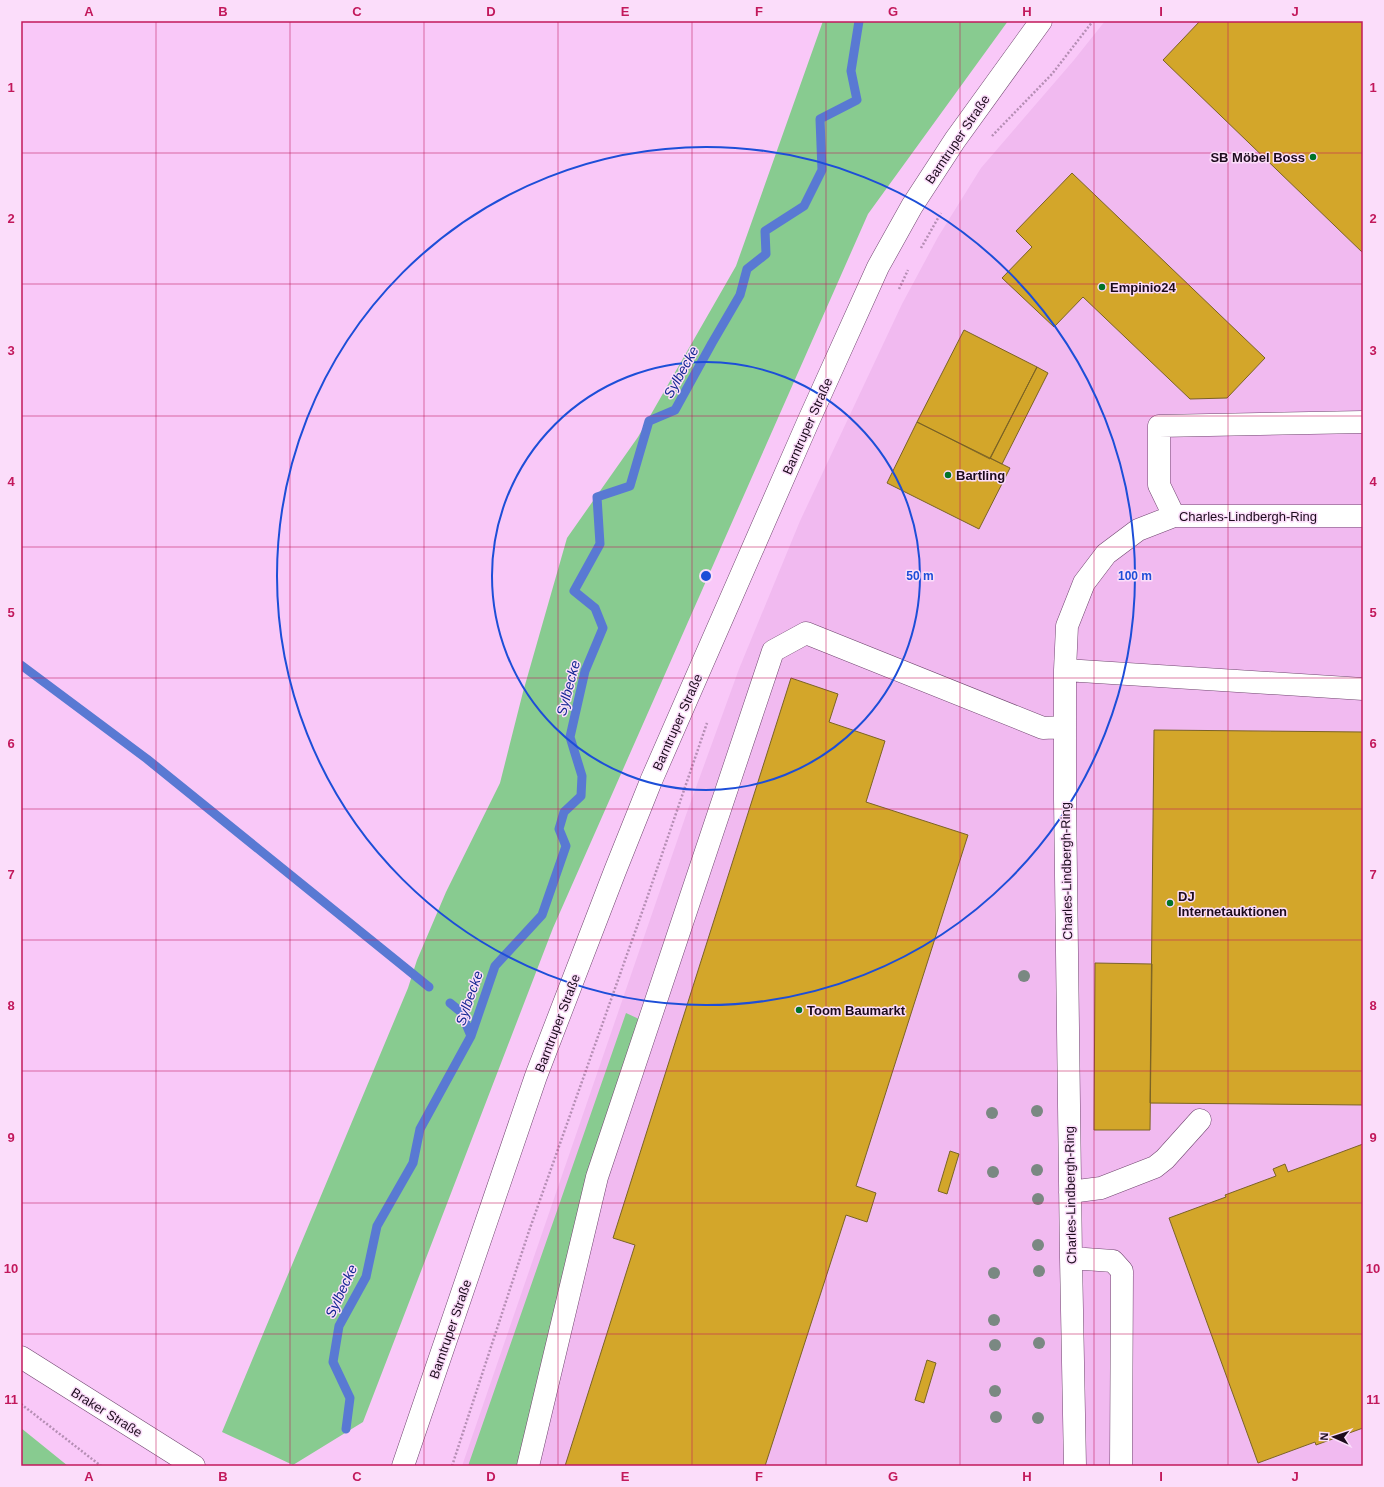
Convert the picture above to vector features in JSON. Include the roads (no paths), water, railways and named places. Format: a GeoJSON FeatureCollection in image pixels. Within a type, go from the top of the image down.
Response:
{"type":"FeatureCollection","features":[{"type":"Feature","properties":{"kind":"main road","name":"Barntruper Straße"},"geometry":{"type":"LineString","coordinates":[[403,1466],[536,1076],[615,871],[651,781],[808,422],[878,268],[912,206],[954,140],[1041,21]]}},
{"type":"Feature","properties":{"kind":"main road"},"geometry":{"type":"LineString","coordinates":[[1174,516],[1158,485],[1159,426],[1363,422]]}},
{"type":"Feature","properties":{"kind":"main road","name":"Charles-Lindbergh-Ring"},"geometry":{"type":"LineString","coordinates":[[1075,1466],[1070,1192],[1065,727],[1067,626],[1084,583],[1106,554],[1138,530],[1174,516],[1363,516]]}},
{"type":"Feature","properties":{"kind":"main road"},"geometry":{"type":"LineString","coordinates":[[528,1466],[598,1177],[773,651],[806,633],[1043,728],[1065,727]]}},
{"type":"Feature","properties":{"kind":"main road"},"geometry":{"type":"LineString","coordinates":[[1065,670],[1363,689]]}},
{"type":"Feature","properties":{"kind":"main road"},"geometry":{"type":"LineString","coordinates":[[1070,1192],[1101,1188],[1155,1167],[1165,1159],[1200,1120]]}},
{"type":"Feature","properties":{"kind":"main road"},"geometry":{"type":"LineString","coordinates":[[1071,1258],[1112,1262],[1122,1271],[1121,1466]]}},
{"type":"Feature","properties":{"kind":"main road","name":"Braker Straße"},"geometry":{"type":"LineString","coordinates":[[22,1360],[194,1466]]}},
{"type":"Feature","properties":{"kind":"waterway","name":"Sylbecke"},"geometry":{"type":"LineString","coordinates":[[346,1429],[350,1398],[333,1362],[339,1326],[366,1277],[377,1226],[413,1163],[420,1129],[471,1036],[495,966],[542,915],[566,846],[559,829],[564,812],[581,796],[582,776],[570,737],[585,671],[603,628],[595,608],[574,591],[600,544],[597,497],[630,486],[649,421],[675,410],[740,295],[747,269],[766,254],[765,231],[804,206],[822,170],[820,119],[857,100],[851,71],[859,21]]}},
{"type":"Feature","properties":{"kind":"waterway"},"geometry":{"type":"LineString","coordinates":[[21,665],[147,759],[429,987]]}},
{"type":"Feature","properties":{"kind":"waterway"},"geometry":{"type":"LineString","coordinates":[[450,1003],[461,1012],[471,1036]]}},
{"type":"Feature","properties":{"kind":"place","name":"SB Möbel Boss"},"geometry":{"type":"Point","coordinates":[1313,157]}},
{"type":"Feature","properties":{"kind":"place","name":"Empinio24"},"geometry":{"type":"Point","coordinates":[1102,287]}},
{"type":"Feature","properties":{"kind":"place","name":"Bartling"},"geometry":{"type":"Point","coordinates":[948,475]}},
{"type":"Feature","properties":{"kind":"place","name":"DJ Internetauktionen"},"geometry":{"type":"Point","coordinates":[1170,903]}},
{"type":"Feature","properties":{"kind":"place","name":"Toom Baumarkt"},"geometry":{"type":"Point","coordinates":[799,1010]}}]}
